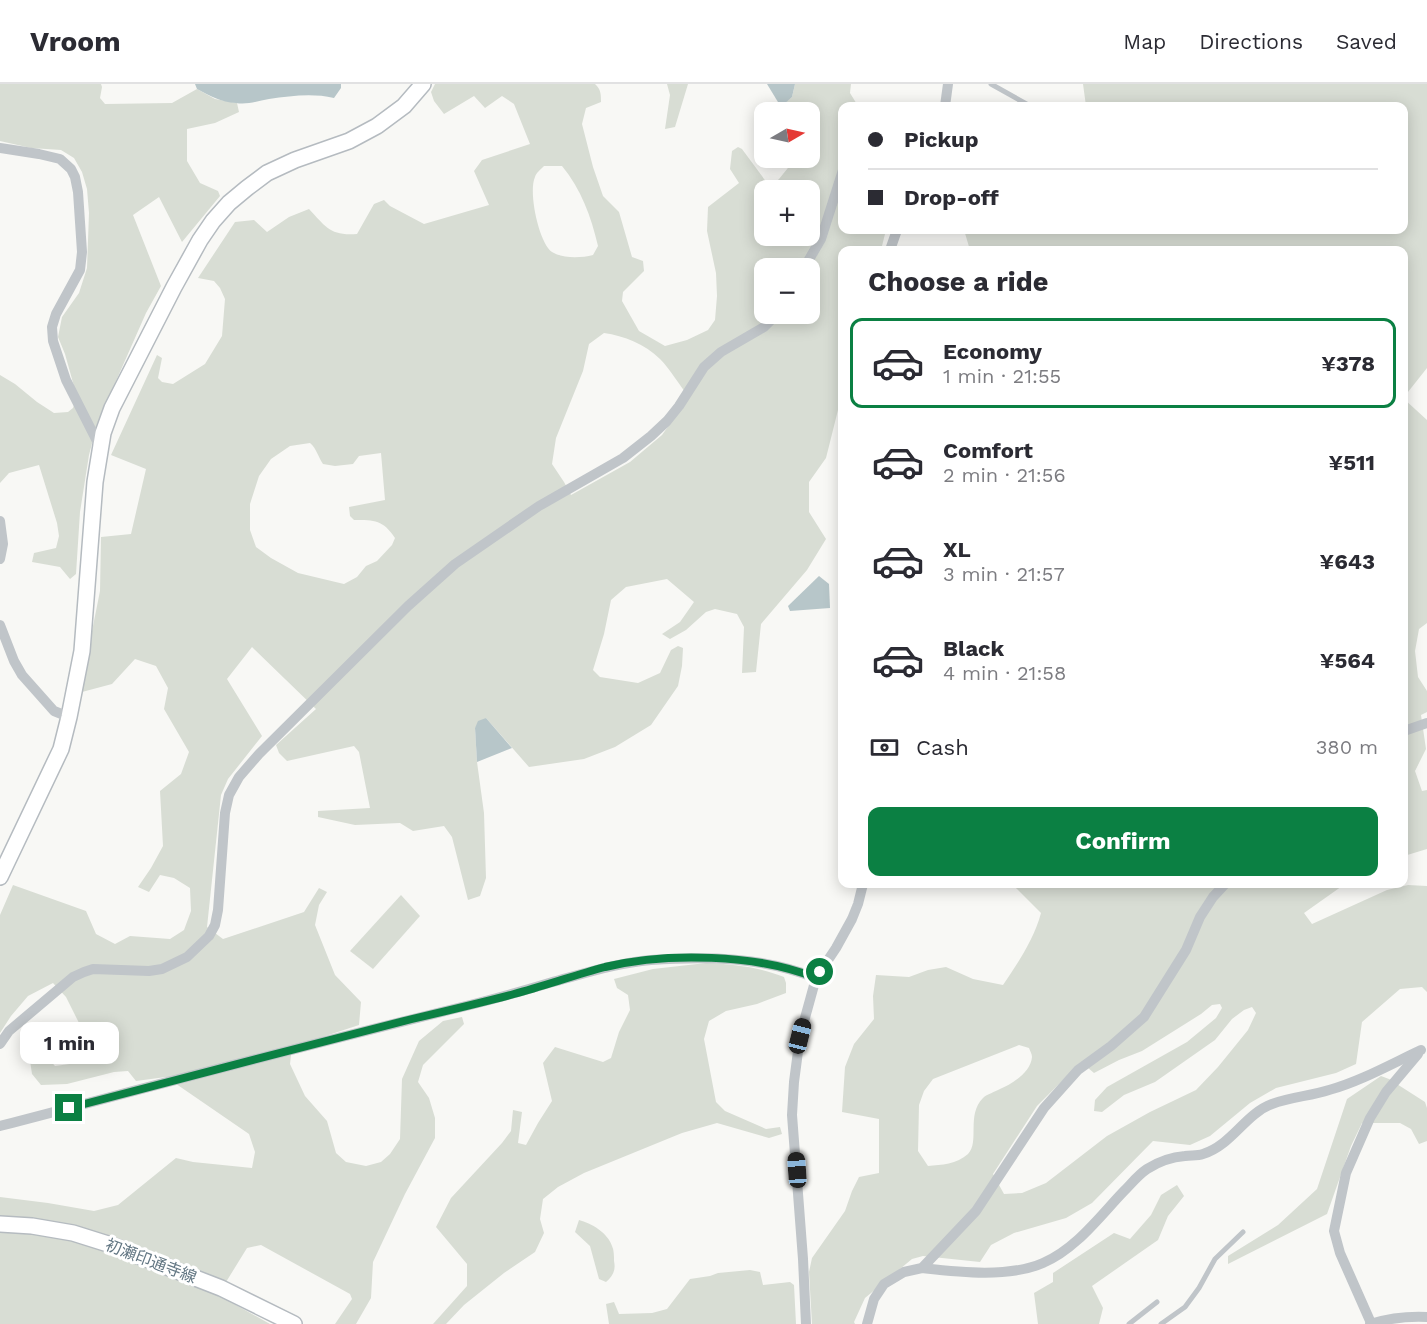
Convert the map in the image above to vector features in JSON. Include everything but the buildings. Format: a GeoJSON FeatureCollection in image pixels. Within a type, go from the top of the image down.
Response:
{"type":"FeatureCollection","features":[{"type":"Feature","properties":{"kind":"street"},"geometry":{"type":"LineString","coordinates":[[0,877],[61,749],[69,717],[82,651],[95,482],[102,433],[112,408],[174,286],[200,240],[219,215],[247,188],[267,173],[295,160],[349,141],[377,126],[404,106],[423,84]]}},
{"type":"Feature","properties":{"kind":"street"},"geometry":{"type":"LineString","coordinates":[[946,102],[948,84]]}},
{"type":"Feature","properties":{"kind":"street"},"geometry":{"type":"LineString","coordinates":[[0,148],[39,153],[60,159],[71,169],[75,177],[82,252],[80,270],[56,314],[52,327],[53,341],[66,380],[101,449]]}},
{"type":"Feature","properties":{"kind":"street"},"geometry":{"type":"LineString","coordinates":[[810,258],[822,239],[838,186]]}},
{"type":"Feature","properties":{"kind":"street"},"geometry":{"type":"LineString","coordinates":[[0,1044],[9,1030],[73,977],[93,969],[149,971],[162,969],[187,957],[209,936],[215,926],[225,813],[229,795],[239,777],[259,754],[400,614],[455,564],[539,506],[623,458],[667,421],[704,368],[722,352],[767,324]]}},
{"type":"Feature","properties":{"kind":"street"},"geometry":{"type":"LineString","coordinates":[[0,521],[3,544],[0,559]]}},
{"type":"Feature","properties":{"kind":"street"},"geometry":{"type":"LineString","coordinates":[[0,625],[22,675],[54,711],[69,717]]}},
{"type":"Feature","properties":{"kind":"street"},"geometry":{"type":"LineString","coordinates":[[1408,730],[1427,723]]}},
{"type":"Feature","properties":{"kind":"street"},"geometry":{"type":"LineString","coordinates":[[806,1324],[792,1114],[800,1036],[816,978],[852,919],[864,888]]}},
{"type":"Feature","properties":{"kind":"street"},"geometry":{"type":"LineString","coordinates":[[922,1268],[976,1211],[1044,1108],[1078,1070],[1111,1046],[1144,1017],[1186,950],[1200,917],[1221,888]]}},
{"type":"Feature","properties":{"kind":"street"},"geometry":{"type":"LineString","coordinates":[[0,1126],[513,994],[607,967],[650,960],[697,958],[772,965],[797,970],[816,978]]}},
{"type":"Feature","properties":{"kind":"street"},"geometry":{"type":"LineString","coordinates":[[867,1324],[874,1299],[884,1284],[904,1272],[922,1268],[954,1272],[984,1272],[1017,1270],[1041,1264],[1059,1255],[1074,1243],[1146,1169],[1164,1160],[1202,1154],[1225,1143],[1254,1115],[1271,1104],[1330,1090],[1424,1049]]}},
{"type":"Feature","properties":{"kind":"street"},"geometry":{"type":"LineString","coordinates":[[1424,1049],[1386,1092],[1370,1118],[1346,1173],[1334,1231],[1340,1253],[1371,1324],[1394,1317],[1427,1317]]}},
{"type":"Feature","properties":{"kind":"street","name":"初瀬印通寺線"},"geometry":{"type":"LineString","coordinates":[[0,1224],[32,1226],[73,1233],[108,1244],[221,1288],[294,1324]]}},
{"type":"Feature","properties":{"kind":"lane"},"geometry":{"type":"LineString","coordinates":[[991,84],[1023,102]]}},
{"type":"Feature","properties":{"kind":"lane"},"geometry":{"type":"LineString","coordinates":[[1161,1324],[1185,1307],[1199,1288],[1215,1258],[1243,1232]]}},
{"type":"Feature","properties":{"kind":"lane"},"geometry":{"type":"LineString","coordinates":[[1129,1324],[1157,1302]]}},
{"type":"Feature","properties":{"kind":"shaded area"},"geometry":{"type":"Polygon","coordinates":[[[0,84],[101,84],[100,98],[105,104],[172,103],[197,89],[215,99],[237,103],[239,112],[215,123],[187,129],[187,161],[200,183],[218,191],[220,196],[182,242],[159,197],[133,215],[161,286],[146,313],[97,424],[89,455],[80,512],[76,574],[70,579],[60,567],[32,562],[34,553],[56,548],[59,536],[39,465],[9,473],[0,483],[0,375],[54,413],[68,412],[73,408],[77,397],[58,337],[62,317],[79,293],[87,268],[89,213],[87,189],[82,172],[74,158],[61,150],[31,148],[0,141],[0,84]]]}},
{"type":"Feature","properties":{"kind":"shaded area"},"geometry":{"type":"Polygon","coordinates":[[[195,84],[341,84],[341,88],[334,98],[301,96],[240,103],[211,96],[197,89],[195,84]]]}},
{"type":"Feature","properties":{"kind":"shaded area"},"geometry":{"type":"Polygon","coordinates":[[[435,84],[595,84],[597,86],[601,102],[586,108],[582,124],[593,167],[603,196],[619,212],[632,257],[643,261],[644,271],[623,292],[622,301],[639,331],[665,346],[687,340],[708,330],[715,320],[716,273],[707,231],[708,207],[739,183],[730,169],[732,151],[738,147],[742,149],[765,180],[754,180],[754,246],[820,246],[820,180],[778,180],[788,168],[820,168],[820,102],[786,102],[792,97],[795,84],[851,84],[850,93],[856,102],[838,102],[838,234],[885,234],[882,246],[838,246],[838,410],[826,458],[809,482],[809,512],[826,539],[807,570],[761,624],[756,672],[742,673],[744,627],[737,614],[715,609],[706,612],[686,630],[670,639],[662,634],[680,622],[694,602],[667,579],[626,587],[611,600],[593,670],[600,677],[638,683],[660,673],[671,650],[678,646],[683,648],[678,686],[651,725],[615,747],[584,759],[529,767],[486,718],[475,728],[484,813],[486,878],[480,896],[468,900],[452,837],[444,826],[413,831],[400,823],[355,825],[318,817],[318,811],[370,808],[359,752],[354,746],[287,761],[279,753],[276,745],[316,709],[252,647],[227,679],[262,736],[228,779],[221,795],[207,927],[223,939],[304,912],[319,888],[327,892],[319,905],[315,925],[335,975],[361,1002],[359,1025],[292,1047],[290,1064],[305,1096],[327,1121],[336,1153],[346,1162],[366,1166],[381,1162],[390,1154],[400,1139],[402,1079],[419,1041],[443,1021],[462,1017],[464,1024],[423,1065],[418,1082],[429,1098],[435,1118],[435,1138],[373,1262],[371,1298],[356,1324],[335,1324],[352,1299],[350,1294],[261,1245],[247,1248],[218,1295],[270,1324],[0,1324],[0,1197],[94,1211],[118,1205],[176,1158],[252,1168],[255,1152],[249,1134],[166,1077],[136,1081],[128,1071],[114,1072],[67,1084],[41,1085],[32,1074],[29,1054],[22,1040],[28,1036],[55,1066],[84,1062],[87,1039],[66,997],[53,983],[28,996],[0,1033],[0,915],[13,885],[86,911],[96,934],[115,944],[130,936],[170,939],[184,930],[191,911],[190,888],[174,878],[160,875],[149,892],[138,887],[163,846],[160,791],[181,774],[189,752],[164,709],[168,688],[156,666],[135,659],[112,684],[82,692],[100,591],[101,537],[131,534],[146,469],[111,455],[157,355],[162,358],[158,378],[162,382],[173,384],[205,364],[222,336],[225,299],[214,281],[198,278],[235,222],[254,220],[267,232],[289,217],[309,209],[334,232],[357,234],[374,204],[384,200],[390,206],[424,224],[489,205],[474,171],[482,160],[530,144],[514,104],[502,96],[485,108],[474,96],[444,114],[434,101],[431,92],[435,84]],[[544,166],[537,173],[533,184],[533,194],[539,228],[547,247],[552,252],[567,257],[593,255],[598,246],[589,214],[575,184],[562,166],[544,166]],[[604,333],[589,344],[583,371],[556,438],[552,464],[571,495],[630,462],[662,435],[689,397],[668,368],[648,349],[627,339],[604,333]],[[310,443],[290,446],[271,459],[259,476],[250,504],[250,530],[256,547],[271,558],[298,573],[344,584],[357,577],[366,566],[377,561],[392,545],[395,538],[378,522],[354,520],[350,516],[349,507],[385,500],[381,453],[359,456],[353,464],[335,466],[323,464],[310,443]]]}},
{"type":"Feature","properties":{"kind":"shaded area"},"geometry":{"type":"Polygon","coordinates":[[[667,84],[688,84],[675,127],[665,129],[670,95],[667,84]]]}},
{"type":"Feature","properties":{"kind":"shaded area"},"geometry":{"type":"Polygon","coordinates":[[[767,84],[795,84],[792,97],[786,102],[778,102],[767,84]]]}},
{"type":"Feature","properties":{"kind":"shaded area"},"geometry":{"type":"Polygon","coordinates":[[[1083,84],[1427,84],[1427,368],[1408,392],[1408,246],[969,246],[965,234],[1408,234],[1408,102],[1085,102],[1083,84]]]}},
{"type":"Feature","properties":{"kind":"shaded area"},"geometry":{"type":"Polygon","coordinates":[[[1408,403],[1427,420],[1427,623],[1419,629],[1415,651],[1418,677],[1427,691],[1427,712],[1421,715],[1426,749],[1415,771],[1422,791],[1427,790],[1427,849],[1408,855],[1408,403]]]}},
{"type":"Feature","properties":{"kind":"shaded area"},"geometry":{"type":"Polygon","coordinates":[[[819,576],[829,584],[830,608],[790,611],[788,606],[819,576]]]}},
{"type":"Feature","properties":{"kind":"shaded area"},"geometry":{"type":"Polygon","coordinates":[[[486,718],[512,748],[477,762],[475,728],[478,721],[486,718]]]}},
{"type":"Feature","properties":{"kind":"shaded area"},"geometry":{"type":"Polygon","coordinates":[[[1408,885],[1427,886],[1427,992],[1422,987],[1400,989],[1362,1022],[1356,1064],[1336,1073],[1276,1088],[1250,1103],[1210,1136],[1190,1145],[1153,1141],[1092,1203],[1066,1218],[1014,1233],[991,1245],[980,1262],[923,1256],[912,1259],[865,1298],[855,1324],[812,1324],[809,1272],[812,1258],[845,1211],[859,1177],[879,1173],[879,1119],[842,1112],[845,1067],[854,1044],[874,1019],[873,996],[876,975],[909,977],[928,970],[946,967],[973,979],[1003,985],[1020,959],[1041,913],[1016,888],[1339,888],[1304,913],[1312,924],[1387,890],[1408,888],[1408,885]],[[1220,1004],[1212,1005],[1142,1051],[1094,1073],[1081,1062],[1037,1106],[993,1174],[1004,1194],[1022,1193],[1046,1183],[1107,1136],[1196,1090],[1248,1030],[1256,1013],[1252,1007],[1232,1019],[1215,1040],[1155,1082],[1124,1095],[1102,1112],[1094,1111],[1095,1100],[1107,1087],[1187,1042],[1216,1018],[1222,1008],[1220,1004]],[[1019,1045],[933,1079],[924,1091],[919,1105],[918,1151],[928,1166],[954,1162],[968,1154],[973,1143],[975,1112],[978,1105],[985,1097],[1020,1077],[1031,1062],[1032,1056],[1029,1048],[1019,1045]]]}},
{"type":"Feature","properties":{"kind":"shaded area"},"geometry":{"type":"Polygon","coordinates":[[[401,895],[420,916],[373,969],[350,951],[401,895]]]}},
{"type":"Feature","properties":{"kind":"shaded area"},"geometry":{"type":"Polygon","coordinates":[[[706,963],[746,967],[784,977],[786,993],[757,1004],[726,1011],[709,1021],[704,1039],[716,1102],[725,1111],[766,1129],[780,1127],[782,1134],[769,1138],[717,1123],[682,1133],[584,1173],[558,1187],[543,1199],[540,1219],[544,1233],[535,1252],[464,1305],[446,1324],[433,1324],[467,1286],[467,1264],[436,1227],[451,1198],[511,1131],[513,1110],[522,1112],[518,1143],[526,1145],[552,1101],[543,1063],[555,1047],[603,1062],[611,1058],[619,1032],[630,1010],[628,995],[617,988],[614,979],[653,969],[706,963]]]}},
{"type":"Feature","properties":{"kind":"shaded area"},"geometry":{"type":"Polygon","coordinates":[[[1381,1076],[1425,1102],[1427,1141],[1419,1144],[1411,1129],[1400,1123],[1362,1123],[1351,1146],[1327,1214],[1228,1264],[1228,1256],[1278,1225],[1317,1189],[1347,1099],[1381,1076]]]}},
{"type":"Feature","properties":{"kind":"shaded area"},"geometry":{"type":"Polygon","coordinates":[[[1177,1185],[1184,1196],[1168,1216],[1158,1240],[1092,1286],[1103,1308],[1099,1324],[1038,1324],[1034,1293],[1053,1282],[1053,1273],[1114,1233],[1130,1239],[1151,1215],[1161,1195],[1177,1185]]]}},
{"type":"Feature","properties":{"kind":"shaded area"},"geometry":{"type":"Polygon","coordinates":[[[579,1220],[598,1229],[610,1241],[615,1264],[612,1275],[606,1282],[599,1279],[590,1246],[575,1232],[579,1220]]]}},
{"type":"Feature","properties":{"kind":"shaded area"},"geometry":{"type":"Polygon","coordinates":[[[750,1270],[760,1272],[763,1285],[790,1282],[794,1285],[796,1324],[609,1324],[606,1304],[614,1302],[619,1314],[652,1313],[667,1309],[690,1279],[750,1270]]]}},
{"type":"Feature","properties":{"kind":"route"},"geometry":{"type":"LineString","coordinates":[[69,1108],[513,994],[607,967],[650,960],[697,958],[772,965],[797,970],[816,978],[820,972]]}}]}
